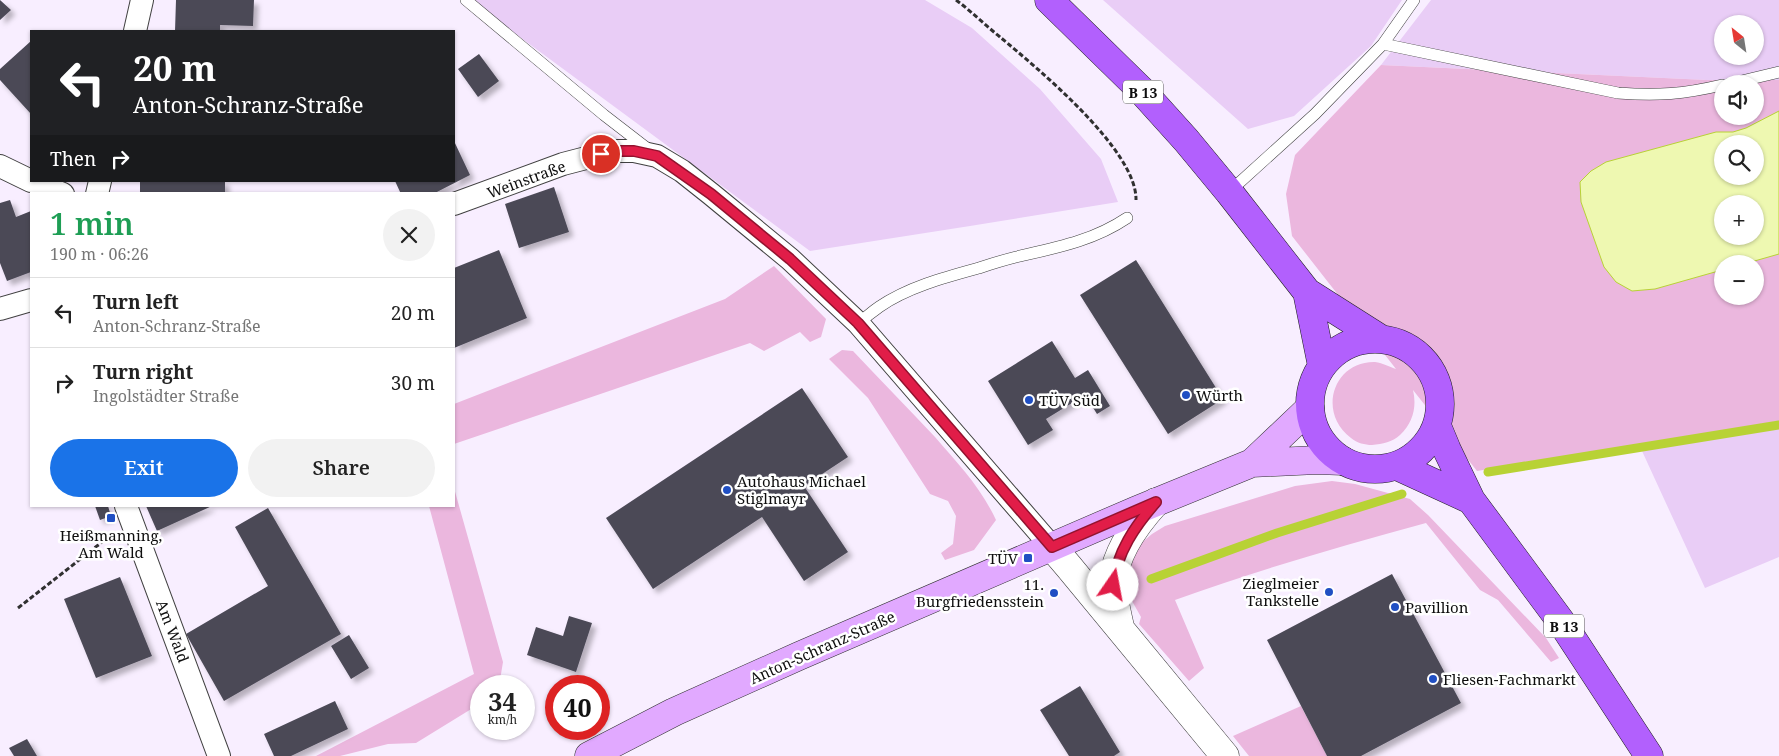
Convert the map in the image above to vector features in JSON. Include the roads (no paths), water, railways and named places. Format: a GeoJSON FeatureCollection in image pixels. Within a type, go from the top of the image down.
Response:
{"type":"FeatureCollection","features":[{"type":"Feature","properties":{"kind":"main road","name":"B 13"},"geometry":{"type":"LineString","coordinates":[[1049,0],[1087,35],[1140,89],[1229,192],[1307,292],[1381,339]]}},
{"type":"Feature","properties":{"kind":"main road","name":"B 13"},"geometry":{"type":"LineString","coordinates":[[1307,292],[1322,366]]}},
{"type":"Feature","properties":{"kind":"main road","name":"B 13"},"geometry":{"type":"LineString","coordinates":[[1381,339],[1409,348],[1430,368],[1435,377],[1441,406],[1437,426],[1422,451],[1397,466],[1369,470],[1343,461],[1330,452],[1319,439],[1313,424],[1310,408],[1312,386],[1322,366],[1337,351],[1362,340],[1381,339]]}},
{"type":"Feature","properties":{"kind":"main road","name":"Anton-Schranz-Straße"},"geometry":{"type":"LineString","coordinates":[[1252,463],[1310,408]]}},
{"type":"Feature","properties":{"kind":"main road","name":"B 13"},"geometry":{"type":"LineString","coordinates":[[1437,426],[1471,500],[1562,623],[1649,756]]}},
{"type":"Feature","properties":{"kind":"main road","name":"Anton-Schranz-Straße"},"geometry":{"type":"LineString","coordinates":[[589,756],[674,712],[798,656],[1156,502],[1252,463],[1317,460],[1343,461]]}},
{"type":"Feature","properties":{"kind":"main road","name":"B 13"},"geometry":{"type":"LineString","coordinates":[[1397,466],[1471,500]]}},
{"type":"Feature","properties":{"kind":"street"},"geometry":{"type":"LineString","coordinates":[[135,30],[142,0]]}},
{"type":"Feature","properties":{"kind":"street","name":"Weinstraße"},"geometry":{"type":"LineString","coordinates":[[455,204],[563,164],[612,151],[634,151],[657,156]]}},
{"type":"Feature","properties":{"kind":"street"},"geometry":{"type":"LineString","coordinates":[[657,156],[711,194],[790,259],[858,323],[1052,547],[1225,756]]}},
{"type":"Feature","properties":{"kind":"street"},"geometry":{"type":"LineString","coordinates":[[0,166],[30,180]]}},
{"type":"Feature","properties":{"kind":"street"},"geometry":{"type":"LineString","coordinates":[[34,182],[58,192]]}},
{"type":"Feature","properties":{"kind":"street"},"geometry":{"type":"LineString","coordinates":[[0,310],[30,300]]}},
{"type":"Feature","properties":{"kind":"street"},"geometry":{"type":"LineString","coordinates":[[1120,628],[1114,596],[1115,571],[1138,523],[1156,502]]}},
{"type":"Feature","properties":{"kind":"street","name":"Am Wald"},"geometry":{"type":"LineString","coordinates":[[128,513],[219,756]]}},
{"type":"Feature","properties":{"kind":"lane"},"geometry":{"type":"LineString","coordinates":[[466,0],[604,115],[657,156]]}},
{"type":"Feature","properties":{"kind":"lane"},"geometry":{"type":"LineString","coordinates":[[1229,192],[1315,114],[1383,44],[1414,0]]}},
{"type":"Feature","properties":{"kind":"lane"},"geometry":{"type":"LineString","coordinates":[[1383,44],[1618,93],[1655,96],[1692,92],[1714,87]]}},
{"type":"Feature","properties":{"kind":"lane"},"geometry":{"type":"LineString","coordinates":[[1764,76],[1779,72]]}},
{"type":"Feature","properties":{"kind":"lane"},"geometry":{"type":"LineString","coordinates":[[858,323],[880,306],[916,289],[952,275],[1094,237],[1111,229],[1127,218]]}},
{"type":"Feature","properties":{"kind":"waterway"},"geometry":{"type":"LineString","coordinates":[[1488,472],[1779,425]]}},
{"type":"Feature","properties":{"kind":"waterway"},"geometry":{"type":"LineString","coordinates":[[1151,579],[1277,533],[1402,494]]}},
{"type":"Feature","properties":{"kind":"place","name":"Würth"},"geometry":{"type":"Point","coordinates":[1186,395]}},
{"type":"Feature","properties":{"kind":"place","name":"TÜV Süd"},"geometry":{"type":"Point","coordinates":[1029,400]}},
{"type":"Feature","properties":{"kind":"place","name":"Autohaus Michael Stiglmayr"},"geometry":{"type":"Point","coordinates":[727,490]}},
{"type":"Feature","properties":{"kind":"place","name":"Heißmanning, Am Wald"},"geometry":{"type":"Point","coordinates":[111,518]}},
{"type":"Feature","properties":{"kind":"place","name":"TÜV"},"geometry":{"type":"Point","coordinates":[1028,558]}},
{"type":"Feature","properties":{"kind":"place","name":"Zieglmeier Tankstelle"},"geometry":{"type":"Point","coordinates":[1329,592]}},
{"type":"Feature","properties":{"kind":"place","name":"11. Burgfriedensstein"},"geometry":{"type":"Point","coordinates":[1054,593]}},
{"type":"Feature","properties":{"kind":"place","name":"Pavillion"},"geometry":{"type":"Point","coordinates":[1395,607]}},
{"type":"Feature","properties":{"kind":"place","name":"Fliesen-Fachmarkt"},"geometry":{"type":"Point","coordinates":[1433,679]}}]}
